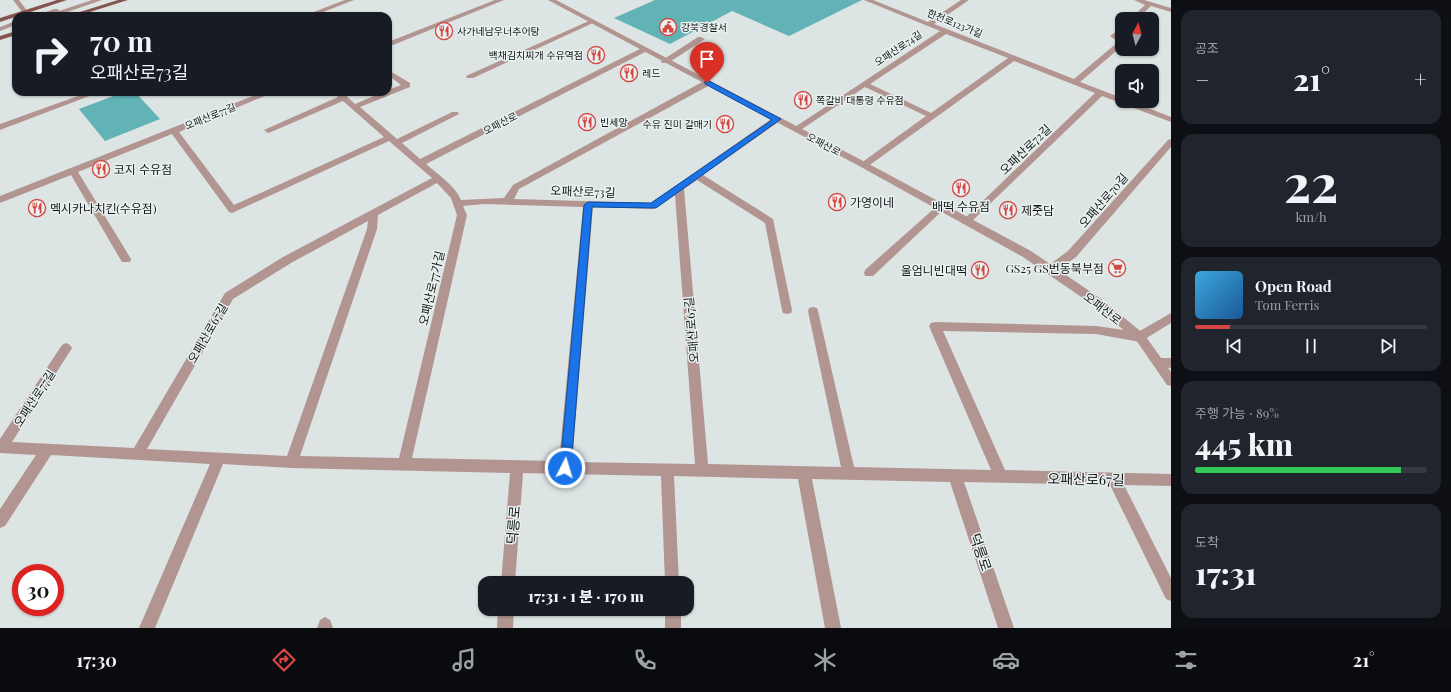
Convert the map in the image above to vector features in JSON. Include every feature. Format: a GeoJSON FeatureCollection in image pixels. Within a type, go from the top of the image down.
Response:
{"type":"FeatureCollection","features":[{"type":"Feature","properties":{"kind":"main road"},"geometry":{"type":"LineString","coordinates":[[25,12],[64,0]]}},
{"type":"Feature","properties":{"kind":"main road"},"geometry":{"type":"LineString","coordinates":[[84,12],[124,0]]}},
{"type":"Feature","properties":{"kind":"main road"},"geometry":{"type":"LineString","coordinates":[[0,20],[12,16]]}},
{"type":"Feature","properties":{"kind":"main road"},"geometry":{"type":"LineString","coordinates":[[0,38],[12,34]]}},
{"type":"Feature","properties":{"kind":"street"},"geometry":{"type":"LineString","coordinates":[[16,0],[25,12]]}},
{"type":"Feature","properties":{"kind":"street"},"geometry":{"type":"LineString","coordinates":[[50,12],[87,0]]}},
{"type":"Feature","properties":{"kind":"street"},"geometry":{"type":"LineString","coordinates":[[62,12],[99,0]]}},
{"type":"Feature","properties":{"kind":"street"},"geometry":{"type":"LineString","coordinates":[[317,12],[351,0]]}},
{"type":"Feature","properties":{"kind":"street"},"geometry":{"type":"LineString","coordinates":[[392,43],[501,0]]}},
{"type":"Feature","properties":{"kind":"street","name":"오패산로"},"geometry":{"type":"LineString","coordinates":[[552,0],[591,22],[864,165],[940,208],[1027,254],[1097,302],[1140,337],[1165,363],[1171,381]]}},
{"type":"Feature","properties":{"kind":"street","name":"한천로123가길"},"geometry":{"type":"LineString","coordinates":[[867,0],[1115,98]]}},
{"type":"Feature","properties":{"kind":"street"},"geometry":{"type":"LineString","coordinates":[[929,24],[966,0]]}},
{"type":"Feature","properties":{"kind":"street"},"geometry":{"type":"LineString","coordinates":[[1137,0],[1171,10]]}},
{"type":"Feature","properties":{"kind":"street"},"geometry":{"type":"LineString","coordinates":[[1141,12],[1150,4]]}},
{"type":"Feature","properties":{"kind":"street"},"geometry":{"type":"LineString","coordinates":[[470,76],[591,22]]}},
{"type":"Feature","properties":{"kind":"street"},"geometry":{"type":"LineString","coordinates":[[0,30],[12,25]]}},
{"type":"Feature","properties":{"kind":"street"},"geometry":{"type":"LineString","coordinates":[[0,30],[12,28]]}},
{"type":"Feature","properties":{"kind":"street","name":"오패산로74길"},"geometry":{"type":"LineString","coordinates":[[796,129],[945,30]]}},
{"type":"Feature","properties":{"kind":"street"},"geometry":{"type":"LineString","coordinates":[[665,61],[701,39]]}},
{"type":"Feature","properties":{"kind":"street"},"geometry":{"type":"LineString","coordinates":[[1075,82],[1115,48]]}},
{"type":"Feature","properties":{"kind":"street","name":"오패산로"},"geometry":{"type":"LineString","coordinates":[[420,163],[645,50]]}},
{"type":"Feature","properties":{"kind":"street"},"geometry":{"type":"LineString","coordinates":[[864,165],[1013,58]]}},
{"type":"Feature","properties":{"kind":"street"},"geometry":{"type":"LineString","coordinates":[[392,75],[407,86],[392,92]]}},
{"type":"Feature","properties":{"kind":"street"},"geometry":{"type":"LineString","coordinates":[[508,202],[516,188],[707,83]]}},
{"type":"Feature","properties":{"kind":"street"},"geometry":{"type":"LineString","coordinates":[[864,84],[932,116]]}},
{"type":"Feature","properties":{"kind":"street","name":"오패산로72길"},"geometry":{"type":"LineString","coordinates":[[966,222],[1101,92]]}},
{"type":"Feature","properties":{"kind":"street"},"geometry":{"type":"LineString","coordinates":[[0,126],[85,96]]}},
{"type":"Feature","properties":{"kind":"street","name":"오패산로77길"},"geometry":{"type":"LineString","coordinates":[[0,200],[260,96]]}},
{"type":"Feature","properties":{"kind":"street"},"geometry":{"type":"LineString","coordinates":[[268,130],[338,96]]}},
{"type":"Feature","properties":{"kind":"street"},"geometry":{"type":"LineString","coordinates":[[341,96],[438,179],[455,197],[458,203]]}},
{"type":"Feature","properties":{"kind":"street"},"geometry":{"type":"LineString","coordinates":[[354,107],[382,96]]}},
{"type":"Feature","properties":{"kind":"street","name":"한천로123가길"},"geometry":{"type":"LineString","coordinates":[[1141,108],[1171,120]]}},
{"type":"Feature","properties":{"kind":"street"},"geometry":{"type":"LineString","coordinates":[[393,140],[455,114]]}},
{"type":"Feature","properties":{"kind":"street","name":"오패산로73길"},"geometry":{"type":"LineString","coordinates":[[458,203],[508,202],[653,206],[777,119]]}},
{"type":"Feature","properties":{"kind":"street","name":"오패산로77길"},"geometry":{"type":"LineString","coordinates":[[173,130],[232,210],[393,140]]}},
{"type":"Feature","properties":{"kind":"street","name":"오패산로70길"},"geometry":{"type":"LineString","coordinates":[[1050,270],[1072,254],[1171,142]]}},
{"type":"Feature","properties":{"kind":"street"},"geometry":{"type":"LineString","coordinates":[[73,171],[126,259]]}},
{"type":"Feature","properties":{"kind":"street"},"geometry":{"type":"LineString","coordinates":[[697,176],[770,221],[787,310]]}},
{"type":"Feature","properties":{"kind":"street","name":"오패산로67길"},"geometry":{"type":"LineString","coordinates":[[137,454],[229,296],[287,260],[438,179]]}},
{"type":"Feature","properties":{"kind":"street","name":"오패산로67길"},"geometry":{"type":"LineString","coordinates":[[679,189],[702,471]]}},
{"type":"Feature","properties":{"kind":"street","name":"오패산로77가길"},"geometry":{"type":"LineString","coordinates":[[404,465],[462,215],[458,203]]}},
{"type":"Feature","properties":{"kind":"street"},"geometry":{"type":"LineString","coordinates":[[565,468],[588,205]]}},
{"type":"Feature","properties":{"kind":"street"},"geometry":{"type":"LineString","coordinates":[[869,273],[940,208]]}},
{"type":"Feature","properties":{"kind":"street"},"geometry":{"type":"LineString","coordinates":[[291,462],[372,229],[374,212]]}},
{"type":"Feature","properties":{"kind":"street"},"geometry":{"type":"LineString","coordinates":[[813,311],[849,474]]}},
{"type":"Feature","properties":{"kind":"street"},"geometry":{"type":"LineString","coordinates":[[1140,337],[1171,317]]}},
{"type":"Feature","properties":{"kind":"street","name":"오패산로"},"geometry":{"type":"LineString","coordinates":[[1001,477],[935,326],[1096,330],[1140,337]]}},
{"type":"Feature","properties":{"kind":"street","name":"오패산로77길"},"geometry":{"type":"LineString","coordinates":[[1,447],[66,348]]}},
{"type":"Feature","properties":{"kind":"street","name":"오패산로67길"},"geometry":{"type":"LineString","coordinates":[[1,447],[291,462],[1171,480]]}},
{"type":"Feature","properties":{"kind":"street"},"geometry":{"type":"LineString","coordinates":[[0,521],[47,450]]}},
{"type":"Feature","properties":{"kind":"street"},"geometry":{"type":"LineString","coordinates":[[147,628],[219,458]]}},
{"type":"Feature","properties":{"kind":"street","name":"덕릉로"},"geometry":{"type":"LineString","coordinates":[[509,576],[518,467]]}},
{"type":"Feature","properties":{"kind":"street"},"geometry":{"type":"LineString","coordinates":[[667,470],[672,576]]}},
{"type":"Feature","properties":{"kind":"street"},"geometry":{"type":"LineString","coordinates":[[804,473],[833,628]]}},
{"type":"Feature","properties":{"kind":"street","name":"덕릉로"},"geometry":{"type":"LineString","coordinates":[[955,476],[1006,628]]}},
{"type":"Feature","properties":{"kind":"street"},"geometry":{"type":"LineString","coordinates":[[1114,479],[1171,594]]}},
{"type":"Feature","properties":{"kind":"street"},"geometry":{"type":"LineString","coordinates":[[505,628],[506,616]]}},
{"type":"Feature","properties":{"kind":"street"},"geometry":{"type":"LineString","coordinates":[[673,616],[674,628]]}},
{"type":"Feature","properties":{"kind":"building","name":"강북경찰서"},"geometry":{"type":"Polygon","coordinates":[[[655,0],[862,0],[789,36],[732,11],[670,44],[614,18],[655,0]]]}},
{"type":"Feature","properties":{"kind":"building"},"geometry":{"type":"Polygon","coordinates":[[[113,96],[139,96],[160,119],[105,141],[79,109],[113,96]]]}},
{"type":"Feature","properties":{"kind":"place","name":"강북경찰서"},"geometry":{"type":"Point","coordinates":[668,27]}},
{"type":"Feature","properties":{"kind":"place","name":"사가네남우너추어탕"},"geometry":{"type":"Point","coordinates":[444,31]}},
{"type":"Feature","properties":{"kind":"place","name":"백채김치찌개 수유역점"},"geometry":{"type":"Point","coordinates":[596,55]}},
{"type":"Feature","properties":{"kind":"place","name":"레드"},"geometry":{"type":"Point","coordinates":[629,73]}},
{"type":"Feature","properties":{"kind":"place","name":"쪽갈비 대통령 수유점"},"geometry":{"type":"Point","coordinates":[803,100]}},
{"type":"Feature","properties":{"kind":"place","name":"빈세앙"},"geometry":{"type":"Point","coordinates":[587,122]}},
{"type":"Feature","properties":{"kind":"place","name":"수유 진미 갈매기"},"geometry":{"type":"Point","coordinates":[725,124]}},
{"type":"Feature","properties":{"kind":"place","name":"코지 수유점"},"geometry":{"type":"Point","coordinates":[101,169]}},
{"type":"Feature","properties":{"kind":"place","name":"배떡 수유점"},"geometry":{"type":"Point","coordinates":[961,188]}},
{"type":"Feature","properties":{"kind":"place","name":"가영이네"},"geometry":{"type":"Point","coordinates":[837,202]}},
{"type":"Feature","properties":{"kind":"place","name":"멕시카나치킨(수유점)"},"geometry":{"type":"Point","coordinates":[37,208]}},
{"type":"Feature","properties":{"kind":"place","name":"제줏담"},"geometry":{"type":"Point","coordinates":[1008,210]}},
{"type":"Feature","properties":{"kind":"place","name":"GS25 GS번동북부점"},"geometry":{"type":"Point","coordinates":[1117,268]}},
{"type":"Feature","properties":{"kind":"place","name":"울엄니빈대떡"},"geometry":{"type":"Point","coordinates":[980,270]}},
{"type":"Feature","properties":{"kind":"route"},"geometry":{"type":"LineString","coordinates":[[565,468],[588,205],[653,206],[777,119],[707,83]]}}]}
